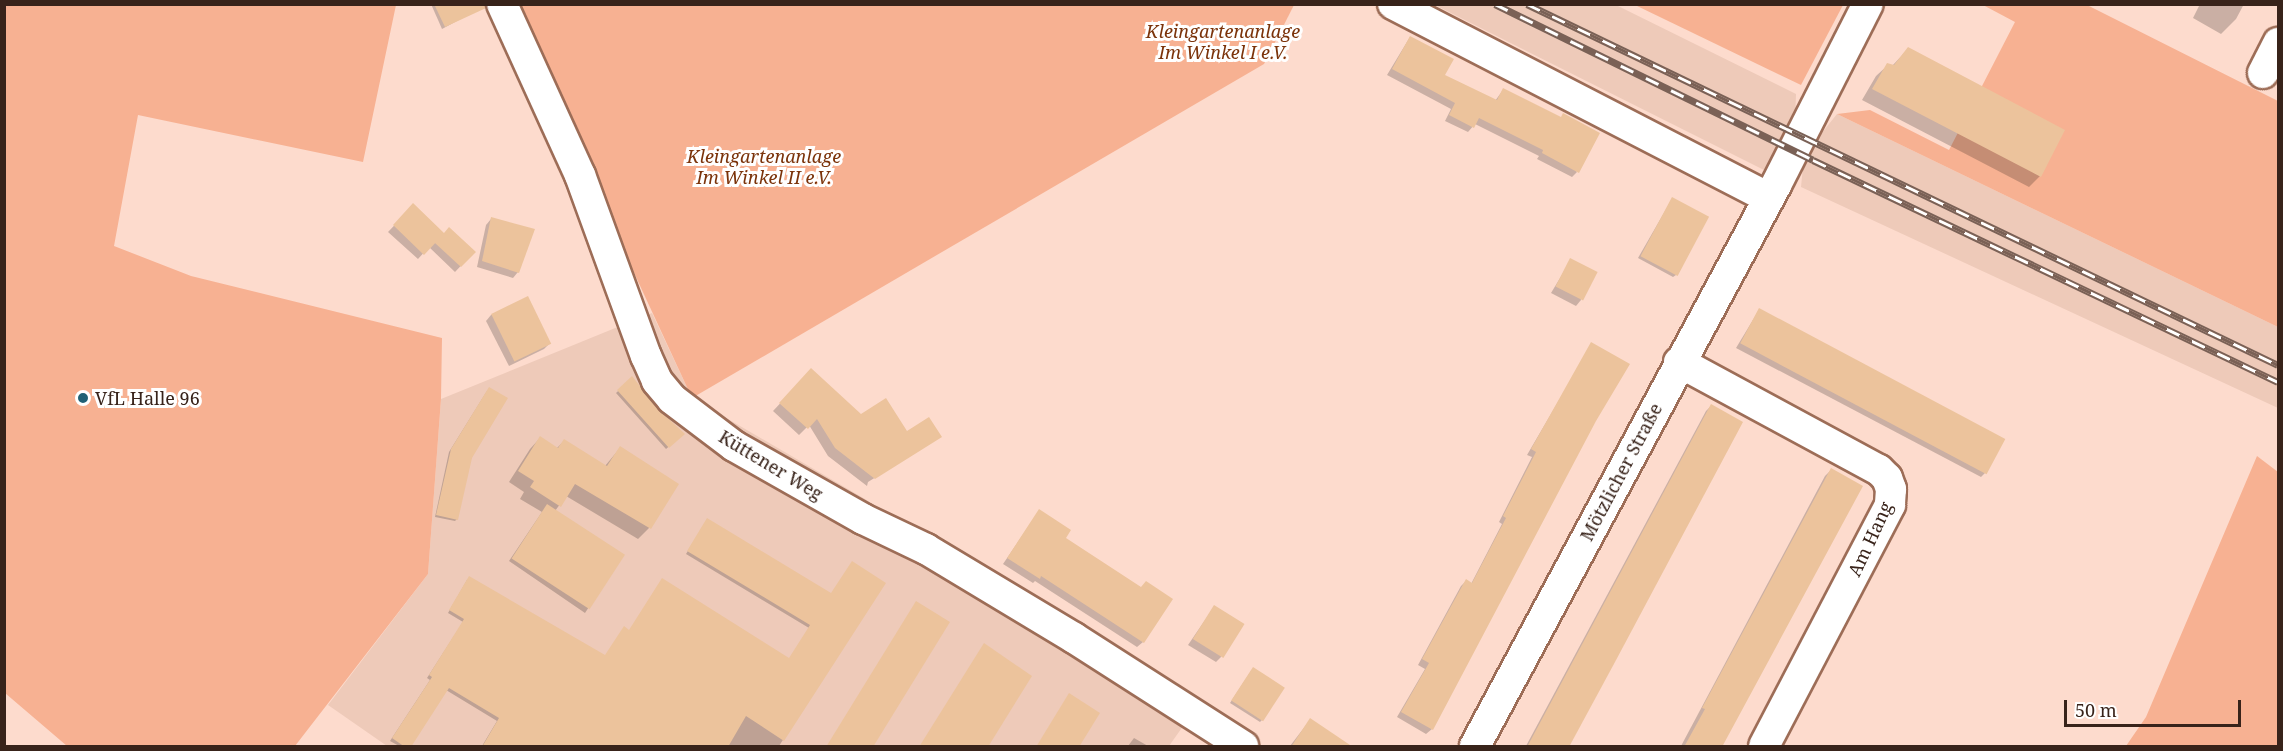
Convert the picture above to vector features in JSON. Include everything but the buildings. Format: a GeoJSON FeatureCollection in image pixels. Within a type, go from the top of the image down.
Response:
{"type":"FeatureCollection","features":[{"type":"Feature","properties":{"kind":"street","name":"Küttener Weg"},"geometry":{"type":"LineString","coordinates":[[502,4],[580,175],[646,356],[657,381],[672,399],[734,446],[863,519],[926,549],[1074,638],[1243,747]]}},
{"type":"Feature","properties":{"kind":"street"},"geometry":{"type":"LineString","coordinates":[[1393,4],[1769,198]]}},
{"type":"Feature","properties":{"kind":"street","name":"Mötzlicher Straße"},"geometry":{"type":"LineString","coordinates":[[1475,747],[1679,362],[1769,198],[1868,4]]}},
{"type":"Feature","properties":{"kind":"street"},"geometry":{"type":"LineString","coordinates":[[2263,73],[2278,43]]}},
{"type":"Feature","properties":{"kind":"street","name":"Am Hang"},"geometry":{"type":"LineString","coordinates":[[1679,362],[1880,470],[1887,478],[1891,489],[1890,505],[1764,747]]}},
{"type":"Feature","properties":{"kind":"shaded area"},"geometry":{"type":"Polygon","coordinates":[[[1435,5],[1616,5],[1796,94],[1795,122],[1821,134],[1837,114],[2278,327],[2278,408],[1801,187],[1803,167],[1778,156],[1764,170],[1435,5]]]}},
{"type":"Feature","properties":{"kind":"shaded area"},"geometry":{"type":"Polygon","coordinates":[[[652,313],[692,398],[865,499],[1186,722],[1169,746],[387,746],[328,705],[428,574],[441,399],[652,313]]]}},
{"type":"Feature","properties":{"kind":"green space"},"geometry":{"type":"Polygon","coordinates":[[[5,4],[396,5],[363,162],[138,115],[114,246],[191,276],[442,338],[441,399],[428,574],[295,746],[67,746],[5,693],[5,4]]]}},
{"type":"Feature","properties":{"kind":"green space","name":"Kleingartenanlage Im Winkel II e.V."},"geometry":{"type":"Polygon","coordinates":[[[510,5],[1294,5],[1264,64],[692,398],[510,5]]]}},
{"type":"Feature","properties":{"kind":"green space"},"geometry":{"type":"Polygon","coordinates":[[[1635,5],[1843,5],[1801,85],[1635,5]]]}},
{"type":"Feature","properties":{"kind":"green space"},"geometry":{"type":"Polygon","coordinates":[[[1983,5],[2087,5],[2278,101],[2278,327],[1837,114],[1870,110],[1949,150],[2015,22],[1983,5]]]}},
{"type":"Feature","properties":{"kind":"green space"},"geometry":{"type":"Polygon","coordinates":[[[2257,456],[2278,472],[2278,746],[2126,746],[2146,717],[2257,456]]]}},
{"type":"Feature","properties":{"kind":"railway"},"geometry":{"type":"LineString","coordinates":[[1495,4],[1813,160],[2278,382]]}},
{"type":"Feature","properties":{"kind":"railway"},"geometry":{"type":"LineString","coordinates":[[1527,4],[2278,365]]}},
{"type":"Feature","properties":{"kind":"place","name":"VfL Halle 96"},"geometry":{"type":"Point","coordinates":[83,398]}},
{"type":"Feature","properties":{"kind":"park label","name":"Kleingartenanlage Im Winkel I e.V."},"geometry":{"type":"Point","coordinates":[1223,42]}}]}
